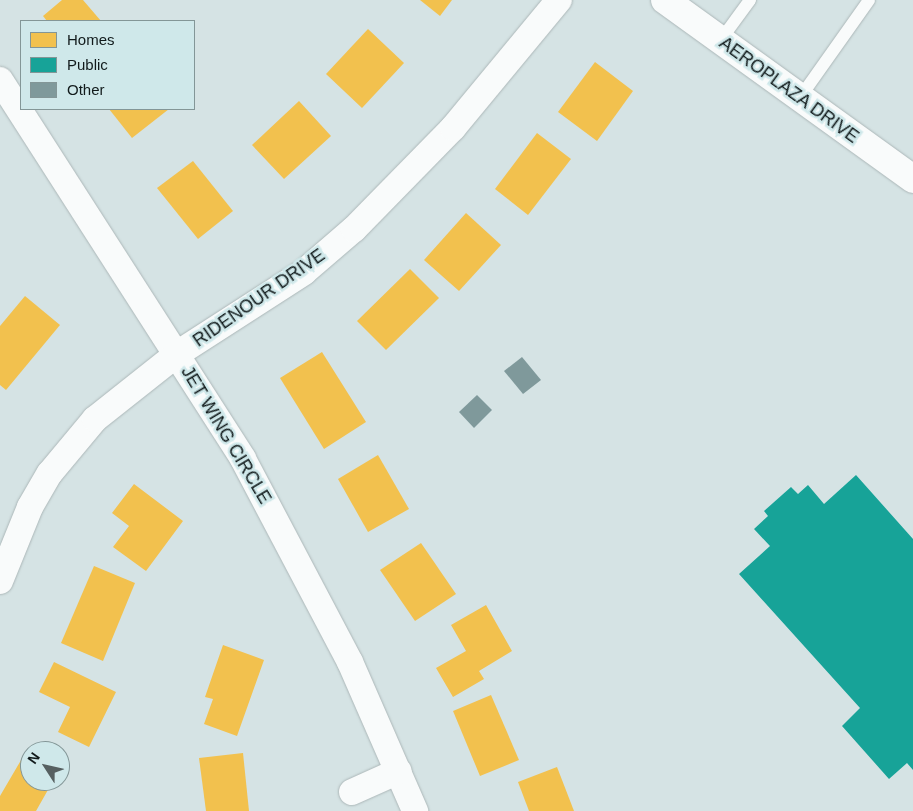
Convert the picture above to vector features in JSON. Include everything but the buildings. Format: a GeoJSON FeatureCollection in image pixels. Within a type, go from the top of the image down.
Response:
{"type":"FeatureCollection","features":[{"type":"Feature","properties":{"kind":"street","name":"RIDENOUR DRIVE"},"geometry":{"type":"LineString","coordinates":[[0,581],[30,507],[71,446],[120,398],[177,354],[304,272],[354,229],[454,128],[558,0]]}},
{"type":"Feature","properties":{"kind":"street","name":"AEROPLAZA DRIVE"},"geometry":{"type":"LineString","coordinates":[[665,0],[799,99],[913,179]]}},
{"type":"Feature","properties":{"kind":"street","name":"JET WING CIRCLE"},"geometry":{"type":"LineString","coordinates":[[0,80],[243,459],[350,662],[415,811]]}},
{"type":"Feature","properties":{"kind":"street"},"geometry":{"type":"LineString","coordinates":[[352,792],[399,772]]}},
{"type":"Feature","properties":{"kind":"lane"},"geometry":{"type":"LineString","coordinates":[[720,41],[750,0]]}},
{"type":"Feature","properties":{"kind":"lane"},"geometry":{"type":"LineString","coordinates":[[799,99],[869,0]]}}]}
